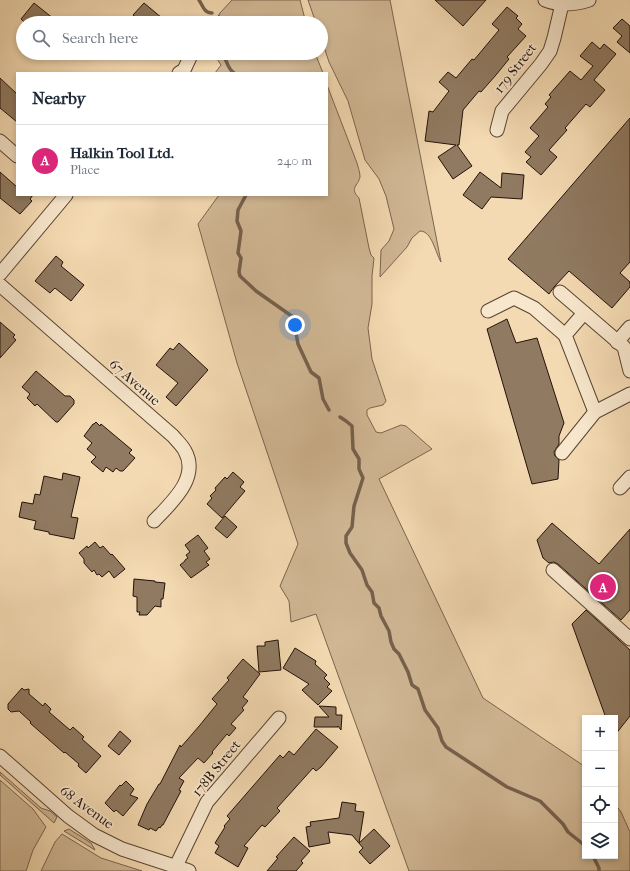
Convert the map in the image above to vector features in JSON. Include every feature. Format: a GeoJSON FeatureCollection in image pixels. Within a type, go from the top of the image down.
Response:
{"type":"FeatureCollection","features":[{"type":"Feature","properties":{"kind":"street"},"geometry":{"type":"LineString","coordinates":[[545,0],[562,4],[574,4],[589,0]]}},
{"type":"Feature","properties":{"kind":"street","name":"179 Street"},"geometry":{"type":"LineString","coordinates":[[497,130],[502,111],[550,51],[562,4]]}},
{"type":"Feature","properties":{"kind":"street"},"geometry":{"type":"LineString","coordinates":[[181,72],[188,60]]}},
{"type":"Feature","properties":{"kind":"street"},"geometry":{"type":"LineString","coordinates":[[0,141],[16,155]]}},
{"type":"Feature","properties":{"kind":"street"},"geometry":{"type":"LineString","coordinates":[[0,274],[64,196]]}},
{"type":"Feature","properties":{"kind":"street","name":"67 Avenue"},"geometry":{"type":"LineString","coordinates":[[0,285],[173,436],[185,451],[189,461],[187,478],[183,488],[154,521]]}},
{"type":"Feature","properties":{"kind":"street"},"geometry":{"type":"LineString","coordinates":[[560,292],[624,347],[630,371]]}},
{"type":"Feature","properties":{"kind":"street"},"geometry":{"type":"LineString","coordinates":[[488,311],[514,298],[534,308],[565,335],[595,412]]}},
{"type":"Feature","properties":{"kind":"street"},"geometry":{"type":"LineString","coordinates":[[565,335],[584,313]]}},
{"type":"Feature","properties":{"kind":"street"},"geometry":{"type":"LineString","coordinates":[[618,342],[630,327]]}},
{"type":"Feature","properties":{"kind":"street"},"geometry":{"type":"LineString","coordinates":[[562,453],[595,412],[630,394]]}},
{"type":"Feature","properties":{"kind":"street"},"geometry":{"type":"LineString","coordinates":[[620,488],[630,477]]}},
{"type":"Feature","properties":{"kind":"street"},"geometry":{"type":"LineString","coordinates":[[553,570],[630,639]]}},
{"type":"Feature","properties":{"kind":"street","name":"178B Street"},"geometry":{"type":"LineString","coordinates":[[176,866],[207,802],[279,718]]}},
{"type":"Feature","properties":{"kind":"street","name":"68 Avenue"},"geometry":{"type":"LineString","coordinates":[[0,756],[68,816],[94,835],[122,849],[189,871]]}},
{"type":"Feature","properties":{"kind":"shaded area"},"geometry":{"type":"Polygon","coordinates":[[[232,0],[300,0],[304,16],[218,16],[232,0]]]}},
{"type":"Feature","properties":{"kind":"shaded area"},"geometry":{"type":"Polygon","coordinates":[[[308,0],[390,0],[441,262],[428,234],[420,231],[412,238],[407,247],[380,277],[381,250],[389,241],[394,229],[386,196],[379,179],[365,160],[348,101],[328,59],[328,16],[314,16],[308,0]]]}},
{"type":"Feature","properties":{"kind":"shaded area"},"geometry":{"type":"Polygon","coordinates":[[[218,60],[318,60],[323,72],[216,72],[221,65],[218,60]]]}},
{"type":"Feature","properties":{"kind":"shaded area"},"geometry":{"type":"Polygon","coordinates":[[[328,88],[359,170],[360,177],[354,189],[359,198],[369,248],[371,255],[374,258],[372,276],[372,304],[368,328],[372,359],[386,401],[383,405],[367,410],[367,415],[376,432],[381,433],[401,425],[406,426],[432,449],[379,479],[483,698],[582,765],[582,859],[618,859],[618,808],[630,832],[630,871],[409,871],[316,614],[291,622],[289,601],[280,586],[298,544],[237,363],[198,224],[218,196],[328,196],[328,88]]]}},
{"type":"Feature","properties":{"kind":"shaded area"},"geometry":{"type":"Polygon","coordinates":[[[0,772],[41,808],[50,811],[57,817],[54,823],[0,775],[0,772]]]}},
{"type":"Feature","properties":{"kind":"shaded area"},"geometry":{"type":"Polygon","coordinates":[[[0,780],[33,809],[46,827],[33,850],[26,871],[0,871],[0,780]]]}},
{"type":"Feature","properties":{"kind":"shaded area"},"geometry":{"type":"Polygon","coordinates":[[[69,829],[91,843],[95,850],[64,831],[69,829]]]}},
{"type":"Feature","properties":{"kind":"shaded area"},"geometry":{"type":"Polygon","coordinates":[[[62,834],[101,858],[142,871],[41,871],[55,842],[62,834]]]}},
{"type":"Feature","properties":{"kind":"building"},"geometry":{"type":"Polygon","coordinates":[[[435,0],[486,0],[463,26],[435,0]]]}},
{"type":"Feature","properties":{"kind":"building"},"geometry":{"type":"Polygon","coordinates":[[[34,3],[50,16],[23,16],[34,3]]]}},
{"type":"Feature","properties":{"kind":"building"},"geometry":{"type":"Polygon","coordinates":[[[144,3],[160,16],[134,16],[133,15],[144,3]]]}},
{"type":"Feature","properties":{"kind":"building"},"geometry":{"type":"Polygon","coordinates":[[[507,7],[518,16],[516,18],[522,24],[518,29],[526,36],[507,57],[509,59],[496,75],[481,92],[479,91],[463,110],[459,145],[457,145],[472,166],[453,179],[438,157],[456,145],[425,141],[429,111],[433,112],[449,91],[439,82],[448,72],[456,78],[472,59],[474,60],[499,30],[492,24],[507,7]]]}},
{"type":"Feature","properties":{"kind":"building"},"geometry":{"type":"Polygon","coordinates":[[[622,19],[630,26],[630,53],[617,42],[622,36],[613,28],[622,19]]]}},
{"type":"Feature","properties":{"kind":"building"},"geometry":{"type":"Polygon","coordinates":[[[592,42],[600,49],[604,44],[616,54],[594,80],[605,90],[590,107],[586,104],[565,128],[567,130],[549,150],[557,157],[541,175],[526,162],[531,157],[525,152],[539,136],[530,128],[548,107],[545,104],[551,97],[549,95],[570,71],[581,80],[593,66],[580,56],[592,42]]]}},
{"type":"Feature","properties":{"kind":"building"},"geometry":{"type":"Polygon","coordinates":[[[0,78],[16,93],[16,121],[0,108],[0,78]]]}},
{"type":"Feature","properties":{"kind":"building"},"geometry":{"type":"Polygon","coordinates":[[[630,118],[630,262],[620,273],[630,282],[630,287],[612,308],[569,271],[549,294],[508,259],[630,118]]]}},
{"type":"Feature","properties":{"kind":"building"},"geometry":{"type":"Polygon","coordinates":[[[0,172],[16,186],[16,196],[32,196],[30,199],[32,201],[20,214],[0,198],[0,172]]]}},
{"type":"Feature","properties":{"kind":"building"},"geometry":{"type":"Polygon","coordinates":[[[480,172],[501,188],[502,173],[524,175],[522,199],[491,197],[482,209],[463,195],[480,172]]]}},
{"type":"Feature","properties":{"kind":"building"},"geometry":{"type":"Polygon","coordinates":[[[56,256],[63,262],[61,266],[84,285],[71,301],[55,288],[50,293],[35,281],[56,256]]]}},
{"type":"Feature","properties":{"kind":"building"},"geometry":{"type":"Polygon","coordinates":[[[507,319],[516,343],[537,338],[564,423],[559,436],[559,444],[554,452],[555,456],[559,460],[558,479],[532,484],[487,329],[507,319]]]}},
{"type":"Feature","properties":{"kind":"building"},"geometry":{"type":"Polygon","coordinates":[[[0,322],[15,335],[13,337],[16,340],[0,358],[0,322]]]}},
{"type":"Feature","properties":{"kind":"building"},"geometry":{"type":"Polygon","coordinates":[[[179,343],[208,370],[176,406],[166,397],[178,383],[156,365],[170,348],[173,350],[179,343]]]}},
{"type":"Feature","properties":{"kind":"building"},"geometry":{"type":"Polygon","coordinates":[[[36,371],[65,396],[70,396],[74,400],[74,404],[58,422],[56,422],[37,404],[35,406],[27,398],[30,394],[22,387],[36,371]]]}},
{"type":"Feature","properties":{"kind":"building"},"geometry":{"type":"Polygon","coordinates":[[[96,422],[100,426],[101,424],[132,450],[129,453],[135,458],[123,471],[116,468],[113,472],[106,467],[103,472],[91,462],[96,457],[87,449],[92,443],[84,436],[96,422]]]}},
{"type":"Feature","properties":{"kind":"building"},"geometry":{"type":"Polygon","coordinates":[[[233,472],[244,482],[240,487],[245,491],[222,518],[207,504],[212,498],[210,496],[216,490],[215,488],[225,477],[227,479],[233,472]]]}},
{"type":"Feature","properties":{"kind":"building"},"geometry":{"type":"Polygon","coordinates":[[[63,473],[80,477],[71,517],[78,518],[74,539],[49,534],[49,532],[34,529],[36,521],[19,517],[22,502],[33,504],[35,494],[40,495],[44,476],[62,480],[63,473]]]}},
{"type":"Feature","properties":{"kind":"building"},"geometry":{"type":"Polygon","coordinates":[[[225,516],[237,527],[227,538],[215,528],[225,516]]]}},
{"type":"Feature","properties":{"kind":"building"},"geometry":{"type":"Polygon","coordinates":[[[552,523],[599,564],[630,529],[630,610],[621,620],[558,564],[554,562],[549,563],[543,558],[537,540],[552,523]]]}},
{"type":"Feature","properties":{"kind":"building"},"geometry":{"type":"Polygon","coordinates":[[[198,535],[208,548],[204,551],[210,559],[206,562],[209,565],[191,578],[180,565],[188,558],[186,555],[190,552],[185,545],[198,535]]]}},
{"type":"Feature","properties":{"kind":"building"},"geometry":{"type":"Polygon","coordinates":[[[95,542],[100,548],[103,546],[111,555],[112,554],[125,569],[114,578],[109,571],[102,577],[99,574],[97,575],[94,570],[92,572],[84,563],[84,559],[79,553],[87,546],[88,548],[95,542]]]}},
{"type":"Feature","properties":{"kind":"building"},"geometry":{"type":"Polygon","coordinates":[[[134,579],[165,583],[163,599],[161,599],[161,607],[155,606],[147,615],[139,615],[140,612],[137,612],[137,597],[133,596],[134,579]]]}},
{"type":"Feature","properties":{"kind":"building"},"geometry":{"type":"Polygon","coordinates":[[[586,610],[630,650],[630,716],[618,731],[618,715],[605,715],[572,624],[586,610]]]}},
{"type":"Feature","properties":{"kind":"building"},"geometry":{"type":"Polygon","coordinates":[[[278,640],[281,670],[259,672],[257,646],[265,646],[265,642],[278,640]]]}},
{"type":"Feature","properties":{"kind":"building"},"geometry":{"type":"Polygon","coordinates":[[[295,648],[316,661],[315,664],[327,675],[324,678],[330,684],[327,687],[332,691],[318,705],[302,690],[309,684],[283,668],[295,648]]]}},
{"type":"Feature","properties":{"kind":"building"},"geometry":{"type":"Polygon","coordinates":[[[243,659],[260,674],[243,697],[248,701],[242,708],[244,710],[231,724],[236,728],[229,736],[227,734],[204,763],[198,758],[179,778],[184,781],[179,790],[181,791],[160,828],[159,827],[156,831],[150,828],[149,830],[138,825],[147,804],[160,784],[180,745],[181,747],[217,704],[212,699],[229,680],[227,678],[243,659]]]}},
{"type":"Feature","properties":{"kind":"building"},"geometry":{"type":"Polygon","coordinates":[[[22,688],[24,690],[29,689],[29,694],[43,706],[45,703],[51,709],[49,712],[70,730],[73,727],[84,737],[82,739],[101,756],[86,773],[78,766],[79,764],[30,723],[31,722],[19,711],[11,712],[8,709],[8,704],[22,688]]]}},
{"type":"Feature","properties":{"kind":"building"},"geometry":{"type":"Polygon","coordinates":[[[319,706],[336,707],[336,715],[342,715],[341,730],[338,726],[314,727],[315,717],[329,717],[319,706]]]}},
{"type":"Feature","properties":{"kind":"building"},"geometry":{"type":"Polygon","coordinates":[[[316,729],[338,747],[321,767],[316,771],[313,768],[277,808],[280,811],[265,827],[262,825],[244,846],[248,848],[238,867],[215,853],[219,846],[215,843],[225,827],[224,826],[230,819],[227,816],[280,755],[283,758],[289,751],[294,755],[316,729]]]}},
{"type":"Feature","properties":{"kind":"building"},"geometry":{"type":"Polygon","coordinates":[[[120,731],[131,741],[119,755],[108,746],[120,731]]]}},
{"type":"Feature","properties":{"kind":"building"},"geometry":{"type":"Polygon","coordinates":[[[126,781],[134,789],[130,795],[138,798],[123,816],[116,810],[114,812],[105,803],[120,785],[121,786],[126,781]]]}},
{"type":"Feature","properties":{"kind":"building"},"geometry":{"type":"Polygon","coordinates":[[[342,802],[356,804],[355,811],[364,812],[359,843],[374,829],[390,846],[370,864],[359,852],[363,848],[352,835],[328,832],[330,843],[309,847],[306,827],[311,826],[310,822],[339,818],[342,802]]]}},
{"type":"Feature","properties":{"kind":"building"},"geometry":{"type":"Polygon","coordinates":[[[294,837],[310,851],[301,861],[303,863],[296,871],[267,871],[278,858],[276,857],[294,837]]]}},
{"type":"Feature","properties":{"kind":"waterway"},"geometry":{"type":"LineString","coordinates":[[199,0],[205,10],[212,13]]}},
{"type":"Feature","properties":{"kind":"waterway"},"geometry":{"type":"LineString","coordinates":[[226,60],[233,72]]}},
{"type":"Feature","properties":{"kind":"waterway"},"geometry":{"type":"LineString","coordinates":[[245,196],[238,210],[237,221],[241,231],[238,253],[241,258],[239,272],[240,276],[256,291],[293,317],[298,344],[311,372],[319,378],[323,399],[329,410]]}},
{"type":"Feature","properties":{"kind":"waterway"},"geometry":{"type":"LineString","coordinates":[[340,417],[352,426],[353,449],[359,459],[359,469],[363,478],[354,506],[352,527],[346,536],[346,543],[350,553],[362,570],[367,585],[372,592],[374,603],[379,608],[381,616],[389,631],[394,649],[399,654],[408,672],[412,685],[418,689],[425,710],[438,728],[442,741],[446,747],[507,787],[540,801],[563,824],[568,832],[582,843]]}},
{"type":"Feature","properties":{"kind":"waterway"},"geometry":{"type":"LineString","coordinates":[[594,859],[599,871]]}},
{"type":"Feature","properties":{"kind":"place","name":"Halkin Tool Ltd."},"geometry":{"type":"Point","coordinates":[603,587]}}]}
